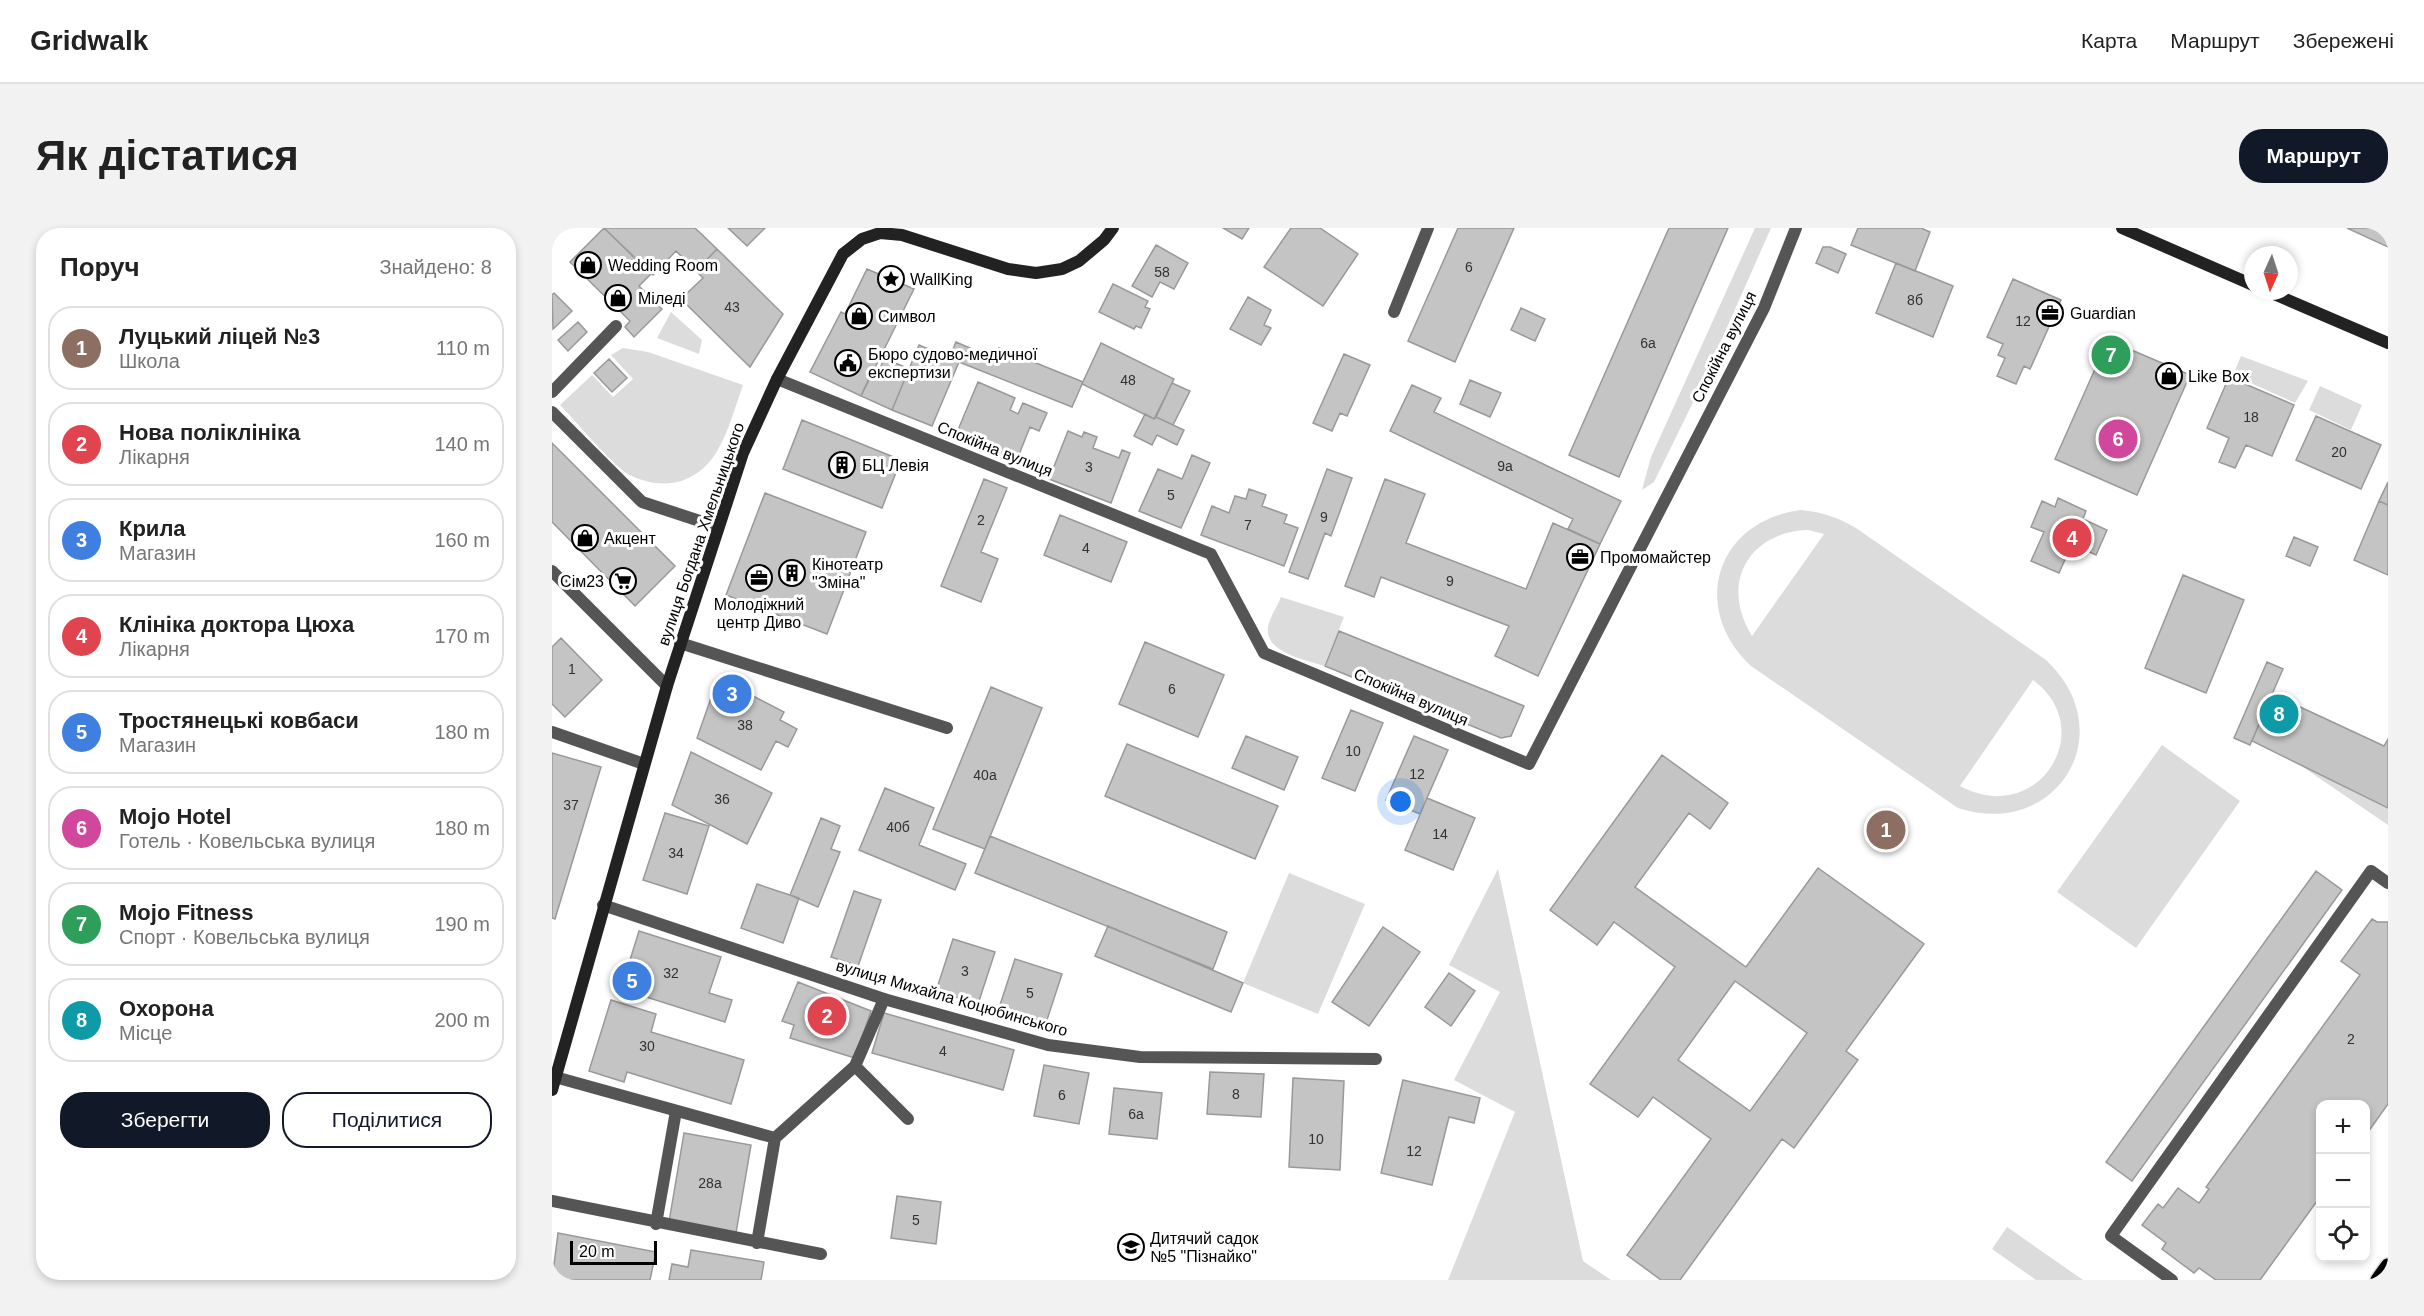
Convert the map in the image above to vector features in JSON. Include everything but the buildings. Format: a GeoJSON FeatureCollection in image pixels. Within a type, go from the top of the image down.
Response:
{"type":"FeatureCollection","features":[{"type":"Feature","properties":{"kind":"main road","name":"вулиця Богдана Хмельницького"},"geometry":{"type":"LineString","coordinates":[[552,1090],[667,686],[743,453],[777,379],[843,254],[862,239],[880,234],[902,235],[1008,269],[1036,273],[1062,269],[1079,261],[1104,240],[1113,228]]}},
{"type":"Feature","properties":{"kind":"main road"},"geometry":{"type":"LineString","coordinates":[[2122,228],[2244,281]]}},
{"type":"Feature","properties":{"kind":"main road"},"geometry":{"type":"LineString","coordinates":[[2288,300],[2388,343]]}},
{"type":"Feature","properties":{"kind":"main road"},"geometry":{"type":"LineString","coordinates":[[2378,1280],[2388,1266]]}},
{"type":"Feature","properties":{"kind":"street"},"geometry":{"type":"LineString","coordinates":[[1394,312],[1428,228]]}},
{"type":"Feature","properties":{"kind":"street","name":"Спокійна вулиця"},"geometry":{"type":"LineString","coordinates":[[777,379],[1211,554],[1264,653],[1529,764],[1764,308],[1796,228]]}},
{"type":"Feature","properties":{"kind":"street"},"geometry":{"type":"LineString","coordinates":[[552,392],[616,326]]}},
{"type":"Feature","properties":{"kind":"street"},"geometry":{"type":"LineString","coordinates":[[552,412],[642,502],[718,527]]}},
{"type":"Feature","properties":{"kind":"street"},"geometry":{"type":"LineString","coordinates":[[552,571],[667,686]]}},
{"type":"Feature","properties":{"kind":"street"},"geometry":{"type":"LineString","coordinates":[[680,643],[947,728]]}},
{"type":"Feature","properties":{"kind":"street"},"geometry":{"type":"LineString","coordinates":[[552,732],[644,764]]}},
{"type":"Feature","properties":{"kind":"street"},"geometry":{"type":"LineString","coordinates":[[2172,1280],[2111,1236],[2371,871],[2388,883]]}},
{"type":"Feature","properties":{"kind":"street","name":"вулиця Михайла Коцюбинського"},"geometry":{"type":"LineString","coordinates":[[603,905],[884,999],[1048,1045],[1140,1057],[1376,1059]]}},
{"type":"Feature","properties":{"kind":"street"},"geometry":{"type":"LineString","coordinates":[[757,1243],[776,1138],[855,1066],[884,999]]}},
{"type":"Feature","properties":{"kind":"street"},"geometry":{"type":"LineString","coordinates":[[855,1066],[908,1119]]}},
{"type":"Feature","properties":{"kind":"street"},"geometry":{"type":"LineString","coordinates":[[555,1077],[776,1138]]}},
{"type":"Feature","properties":{"kind":"street"},"geometry":{"type":"LineString","coordinates":[[656,1224],[676,1111]]}},
{"type":"Feature","properties":{"kind":"street"},"geometry":{"type":"LineString","coordinates":[[552,1201],[656,1224],[821,1254]]}},
{"type":"Feature","properties":{"kind":"shaded area"},"geometry":{"type":"Polygon","coordinates":[[[1755,228],[1771,228],[1701,386],[1654,482],[1642,490],[1651,457],[1755,228]]]}},
{"type":"Feature","properties":{"kind":"shaded area"},"geometry":{"type":"Polygon","coordinates":[[[671,312],[702,340],[699,354],[657,338],[671,312]]]}},
{"type":"Feature","properties":{"kind":"shaded area"},"geometry":{"type":"Polygon","coordinates":[[[623,348],[648,352],[743,385],[728,429],[716,453],[698,473],[687,479],[664,484],[652,483],[628,474],[603,452],[560,405],[592,375],[613,397],[633,379],[611,355],[623,348]]]}},
{"type":"Feature","properties":{"kind":"shaded area"},"geometry":{"type":"Polygon","coordinates":[[[2241,356],[2308,381],[2295,403],[2233,375],[2241,356]]]}},
{"type":"Feature","properties":{"kind":"shaded area"},"geometry":{"type":"Polygon","coordinates":[[[2320,386],[2362,405],[2351,430],[2309,410],[2320,386]]]}},
{"type":"Feature","properties":{"kind":"shaded area"},"geometry":{"type":"Polygon","coordinates":[[[1801,510],[1816,512],[1849,524],[2046,660],[2068,688],[2079,718],[2078,747],[2068,773],[2050,794],[2024,808],[1993,814],[1958,808],[1751,666],[1732,643],[1721,619],[1717,594],[1721,570],[1731,549],[1749,531],[1772,517],[1801,510]],[[1808,530],[1787,533],[1769,540],[1755,551],[1745,565],[1740,581],[1739,598],[1743,617],[1752,636],[1824,534],[1808,530]],[[2033,680],[1960,786],[1988,796],[2014,794],[2035,784],[2051,767],[2060,746],[2061,723],[2052,700],[2033,680]]]}},
{"type":"Feature","properties":{"kind":"shaded area"},"geometry":{"type":"Polygon","coordinates":[[[1281,597],[1344,617],[1324,666],[1288,654],[1273,644],[1268,628],[1271,616],[1281,597]]]}},
{"type":"Feature","properties":{"kind":"shaded area"},"geometry":{"type":"Polygon","coordinates":[[[2162,745],[2240,801],[2136,948],[2057,892],[2162,745]]]}},
{"type":"Feature","properties":{"kind":"shaded area"},"geometry":{"type":"Polygon","coordinates":[[[2300,765],[2388,808],[2388,825],[2300,765]]]}},
{"type":"Feature","properties":{"kind":"shaded area"},"geometry":{"type":"Polygon","coordinates":[[[1498,869],[1583,1261],[1611,1280],[1448,1280],[1515,1112],[1454,1080],[1500,992],[1449,965],[1498,869]]]}},
{"type":"Feature","properties":{"kind":"shaded area"},"geometry":{"type":"Polygon","coordinates":[[[1289,873],[1365,904],[1318,1014],[1243,983],[1289,873]]]}},
{"type":"Feature","properties":{"kind":"shaded area"},"geometry":{"type":"Polygon","coordinates":[[[2007,1227],[2083,1280],[2036,1280],[1992,1249],[2007,1227]]]}},
{"type":"Feature","properties":{"kind":"place","name":"Wedding Room"},"geometry":{"type":"Point","coordinates":[588,265]}},
{"type":"Feature","properties":{"kind":"place","name":"WallKing"},"geometry":{"type":"Point","coordinates":[891,279]}},
{"type":"Feature","properties":{"kind":"place","name":"Міледі"},"geometry":{"type":"Point","coordinates":[618,298]}},
{"type":"Feature","properties":{"kind":"place","name":"Guardian"},"geometry":{"type":"Point","coordinates":[2050,313]}},
{"type":"Feature","properties":{"kind":"place","name":"Символ"},"geometry":{"type":"Point","coordinates":[859,316]}},
{"type":"Feature","properties":{"kind":"place","name":"Mojo Fitness"},"geometry":{"type":"Point","coordinates":[2111,355]}},
{"type":"Feature","properties":{"kind":"place","name":"Бюро судово-медичної експертизи"},"geometry":{"type":"Point","coordinates":[848,363]}},
{"type":"Feature","properties":{"kind":"place","name":"Like Box"},"geometry":{"type":"Point","coordinates":[2169,376]}},
{"type":"Feature","properties":{"kind":"place","name":"Mojo Hotel"},"geometry":{"type":"Point","coordinates":[2118,439]}},
{"type":"Feature","properties":{"kind":"place","name":"БЦ Левія"},"geometry":{"type":"Point","coordinates":[842,465]}},
{"type":"Feature","properties":{"kind":"place","name":"Акцент"},"geometry":{"type":"Point","coordinates":[585,538]}},
{"type":"Feature","properties":{"kind":"place","name":"Клініка доктора Цюха"},"geometry":{"type":"Point","coordinates":[2072,538]}},
{"type":"Feature","properties":{"kind":"place","name":"Промомайстер"},"geometry":{"type":"Point","coordinates":[1580,557]}},
{"type":"Feature","properties":{"kind":"place","name":"Кінотеатр \"Зміна\""},"geometry":{"type":"Point","coordinates":[792,573]}},
{"type":"Feature","properties":{"kind":"place","name":"Молодіжний центр Диво"},"geometry":{"type":"Point","coordinates":[759,578]}},
{"type":"Feature","properties":{"kind":"place","name":"Сім23"},"geometry":{"type":"Point","coordinates":[623,581]}},
{"type":"Feature","properties":{"kind":"place","name":"Крила"},"geometry":{"type":"Point","coordinates":[732,694]}},
{"type":"Feature","properties":{"kind":"place","name":"Охорона"},"geometry":{"type":"Point","coordinates":[2279,714]}},
{"type":"Feature","properties":{"kind":"place","name":"Луцький ліцей №3"},"geometry":{"type":"Point","coordinates":[1886,830]}},
{"type":"Feature","properties":{"kind":"place","name":"Тростянецькі ковбаси"},"geometry":{"type":"Point","coordinates":[632,981]}},
{"type":"Feature","properties":{"kind":"place","name":"Нова поліклініка"},"geometry":{"type":"Point","coordinates":[827,1016]}},
{"type":"Feature","properties":{"kind":"place","name":"Дитячий садок №5 \"Пізнайко\""},"geometry":{"type":"Point","coordinates":[1131,1247]}}]}
